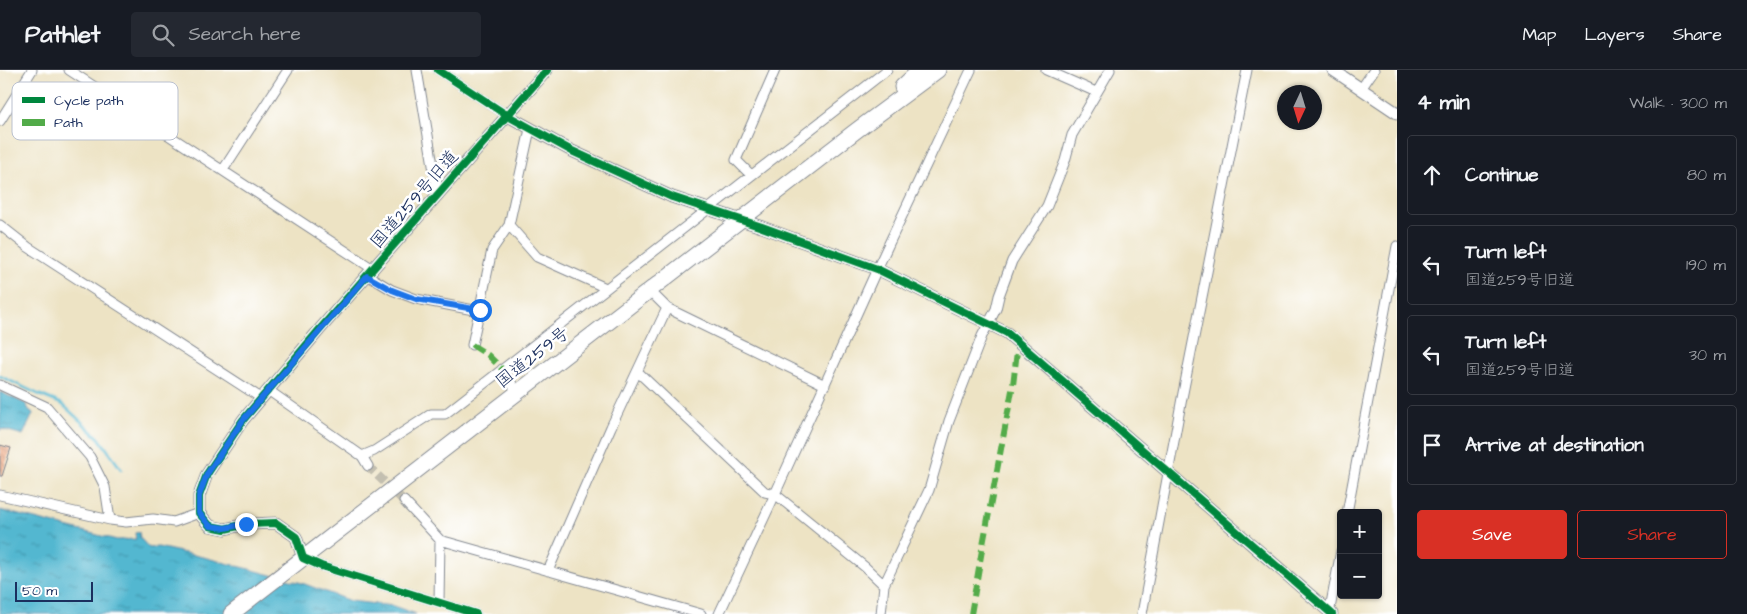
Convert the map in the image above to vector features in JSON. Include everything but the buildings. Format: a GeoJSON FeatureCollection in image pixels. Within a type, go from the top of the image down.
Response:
{"type":"FeatureCollection","features":[{"type":"Feature","properties":{"kind":"highway","name":"国道259号"},"geometry":{"type":"LineString","coordinates":[[857,130],[920,70]]}},
{"type":"Feature","properties":{"kind":"highway","name":"国道259号"},"geometry":{"type":"LineString","coordinates":[[231,614],[740,219],[938,70]]}},
{"type":"Feature","properties":{"kind":"street"},"geometry":{"type":"LineString","coordinates":[[24,82],[32,70]]}},
{"type":"Feature","properties":{"kind":"street"},"geometry":{"type":"LineString","coordinates":[[223,170],[288,70]]}},
{"type":"Feature","properties":{"kind":"street"},"geometry":{"type":"LineString","coordinates":[[417,70],[438,195]]}},
{"type":"Feature","properties":{"kind":"street"},"geometry":{"type":"LineString","coordinates":[[438,70],[508,116],[572,151],[672,197],[740,219],[877,269],[1007,333],[1330,613]]}},
{"type":"Feature","properties":{"kind":"street","name":"国道259号旧道"},"geometry":{"type":"LineString","coordinates":[[199,513],[199,496],[207,474],[243,420],[547,70]]}},
{"type":"Feature","properties":{"kind":"street"},"geometry":{"type":"LineString","coordinates":[[751,175],[736,160],[775,70]]}},
{"type":"Feature","properties":{"kind":"street"},"geometry":{"type":"LineString","coordinates":[[362,456],[374,451],[431,414],[445,414],[887,70]]}},
{"type":"Feature","properties":{"kind":"street"},"geometry":{"type":"LineString","coordinates":[[719,614],[877,269],[971,70]]}},
{"type":"Feature","properties":{"kind":"street"},"geometry":{"type":"LineString","coordinates":[[1046,70],[1096,92]]}},
{"type":"Feature","properties":{"kind":"street"},"geometry":{"type":"LineString","coordinates":[[881,614],[884,585],[930,490],[949,421],[982,336],[996,309],[1012,261],[1047,206],[1065,161],[1072,135],[1110,70]]}},
{"type":"Feature","properties":{"kind":"street"},"geometry":{"type":"LineString","coordinates":[[1142,614],[1247,70]]}},
{"type":"Feature","properties":{"kind":"street"},"geometry":{"type":"LineString","coordinates":[[1333,70],[1397,113]]}},
{"type":"Feature","properties":{"kind":"street"},"geometry":{"type":"LineString","coordinates":[[1361,89],[1374,70]]}},
{"type":"Feature","properties":{"kind":"street"},"geometry":{"type":"LineString","coordinates":[[74,71],[91,82]]}},
{"type":"Feature","properties":{"kind":"street"},"geometry":{"type":"LineString","coordinates":[[0,121],[12,102]]}},
{"type":"Feature","properties":{"kind":"street"},"geometry":{"type":"LineString","coordinates":[[472,345],[492,250],[509,225],[530,129]]}},
{"type":"Feature","properties":{"kind":"street"},"geometry":{"type":"LineString","coordinates":[[178,140],[370,272],[392,290],[416,299],[480,310]]}},
{"type":"Feature","properties":{"kind":"street"},"geometry":{"type":"LineString","coordinates":[[0,225],[28,247],[362,456],[368,466]]}},
{"type":"Feature","properties":{"kind":"street"},"geometry":{"type":"LineString","coordinates":[[509,225],[538,257],[606,288]]}},
{"type":"Feature","properties":{"kind":"street"},"geometry":{"type":"LineString","coordinates":[[1348,509],[1397,246]]}},
{"type":"Feature","properties":{"kind":"street"},"geometry":{"type":"LineString","coordinates":[[649,290],[667,308],[825,384]]}},
{"type":"Feature","properties":{"kind":"street"},"geometry":{"type":"LineString","coordinates":[[548,571],[611,427],[667,308]]}},
{"type":"Feature","properties":{"kind":"street"},"geometry":{"type":"LineString","coordinates":[[502,369],[517,392]]}},
{"type":"Feature","properties":{"kind":"street"},"geometry":{"type":"LineString","coordinates":[[638,372],[765,492],[775,494],[865,567],[884,585]]}},
{"type":"Feature","properties":{"kind":"street"},"geometry":{"type":"LineString","coordinates":[[0,385],[47,408],[76,439],[90,457],[105,487],[110,520]]}},
{"type":"Feature","properties":{"kind":"street"},"geometry":{"type":"LineString","coordinates":[[0,495],[126,522],[153,519],[174,522],[199,513],[210,526],[225,528],[246,524],[276,523],[296,537],[304,558],[321,566],[476,614]]}},
{"type":"Feature","properties":{"kind":"street"},"geometry":{"type":"LineString","coordinates":[[404,501],[440,540],[701,614]]}},
{"type":"Feature","properties":{"kind":"street"},"geometry":{"type":"LineString","coordinates":[[439,602],[440,540]]}},
{"type":"Feature","properties":{"kind":"street"},"geometry":{"type":"LineString","coordinates":[[1330,613],[1340,554]]}},
{"type":"Feature","properties":{"kind":"water"},"geometry":{"type":"Polygon","coordinates":[[[0,392],[26,404],[32,412],[33,414],[23,435],[2,429],[0,431],[0,392]]]}},
{"type":"Feature","properties":{"kind":"water"},"geometry":{"type":"Polygon","coordinates":[[[0,510],[117,540],[136,539],[135,533],[139,532],[140,538],[149,548],[158,547],[207,558],[302,583],[350,601],[393,606],[416,614],[0,614],[0,510]]]}},
{"type":"Feature","properties":{"kind":"waterway"},"geometry":{"type":"LineString","coordinates":[[0,376],[40,395]]}},
{"type":"Feature","properties":{"kind":"waterway"},"geometry":{"type":"LineString","coordinates":[[40,395],[62,404],[99,438],[121,469]]}},
{"type":"Feature","properties":{"kind":"tunnel"},"geometry":{"type":"LineString","coordinates":[[368,466],[404,501]]}},
{"type":"Feature","properties":{"kind":"marked path"},"geometry":{"type":"LineString","coordinates":[[971,614],[1013,385],[1018,343]]}},
{"type":"Feature","properties":{"kind":"marked path"},"geometry":{"type":"LineString","coordinates":[[472,345],[488,355],[502,369]]}},
{"type":"Feature","properties":{"kind":"cycle path"},"geometry":{"type":"LineString","coordinates":[[438,70],[508,116],[572,151],[672,197],[762,227],[877,269],[1007,333],[1332,614]]}},
{"type":"Feature","properties":{"kind":"cycle path"},"geometry":{"type":"LineString","coordinates":[[476,614],[321,566],[303,558],[296,537],[276,523],[246,524],[225,529],[210,526],[199,513],[199,496],[207,474],[243,420],[320,329],[547,70]]}},
{"type":"Feature","properties":{"kind":"route"},"geometry":{"type":"LineString","coordinates":[[246,524],[225,528],[210,526],[199,513],[199,496],[207,474],[243,420],[367,276],[392,290],[416,299],[480,310]]}}]}
